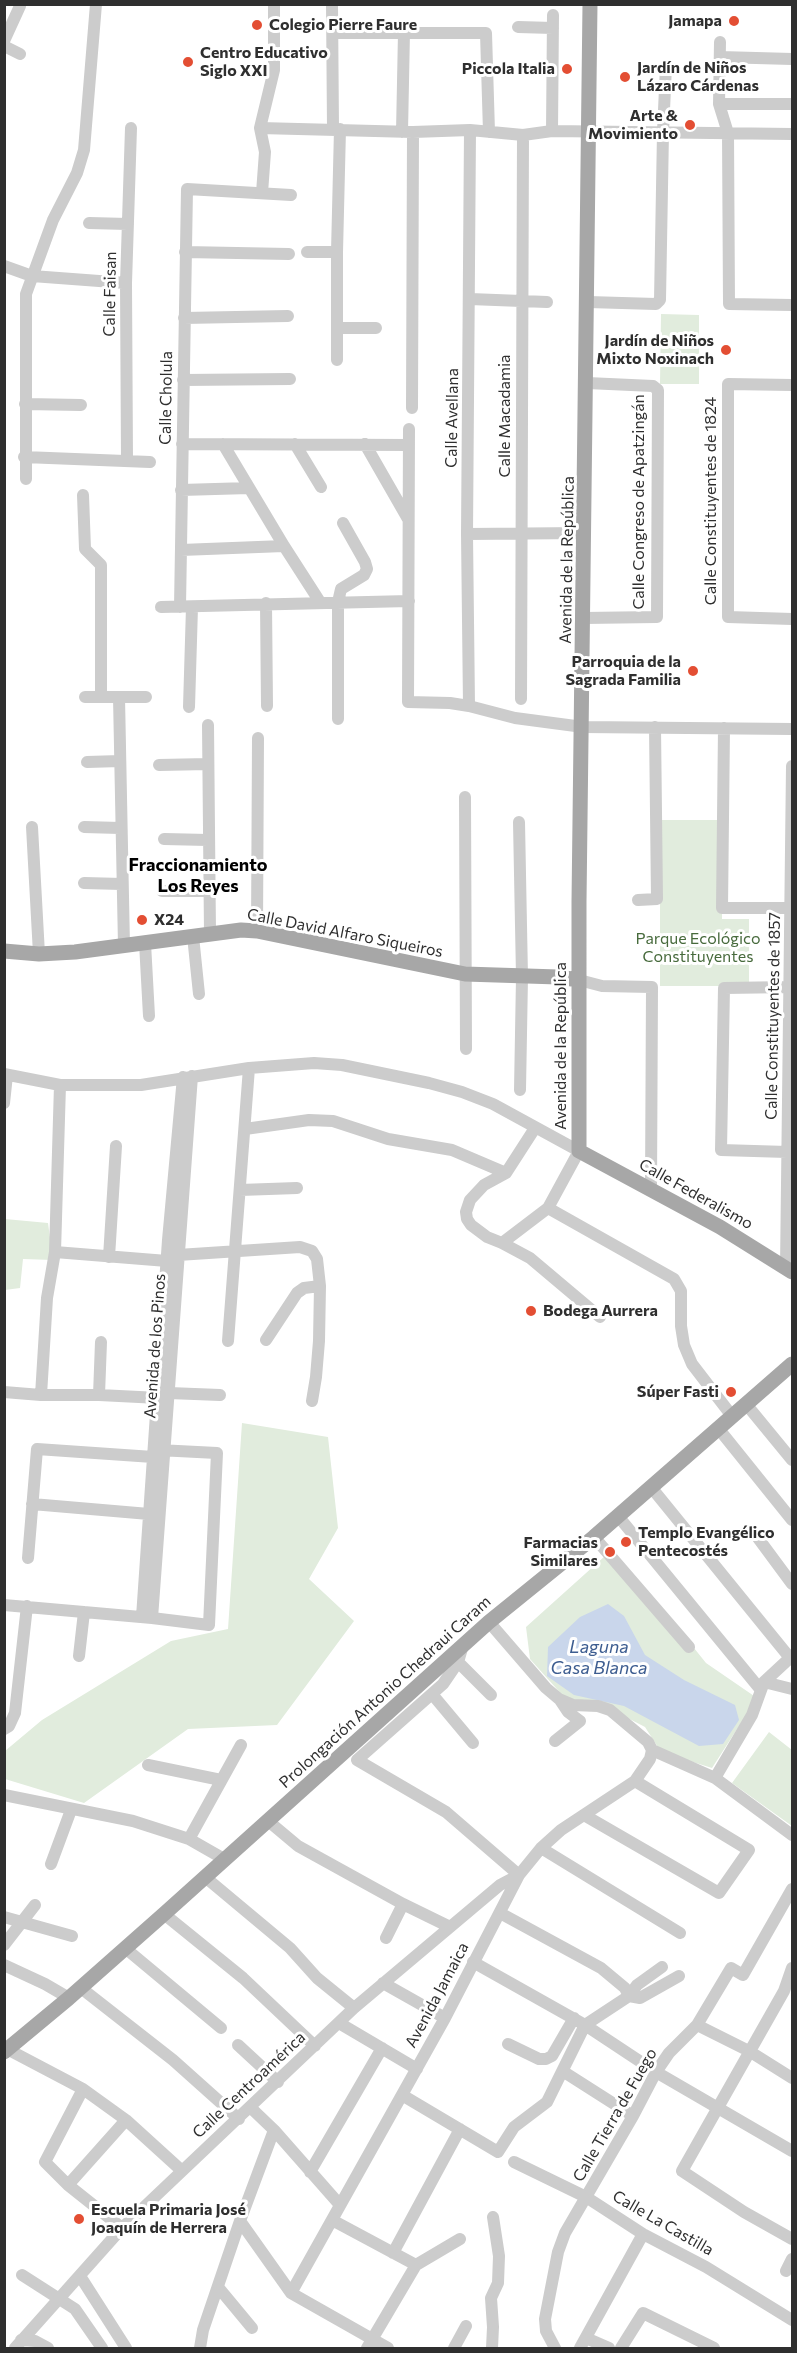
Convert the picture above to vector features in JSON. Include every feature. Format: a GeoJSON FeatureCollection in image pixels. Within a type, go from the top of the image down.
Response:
{"type":"FeatureCollection","features":[{"type":"Feature","properties":{"kind":"main road","name":"Avenida de la República"},"geometry":{"type":"LineString","coordinates":[[579,1151],[590,4]]}},
{"type":"Feature","properties":{"kind":"main road","name":"Calle David Alfaro Siqueiros"},"geometry":{"type":"LineString","coordinates":[[4,951],[39,954],[124,946],[241,930],[257,931],[465,974],[558,977],[579,980]]}},
{"type":"Feature","properties":{"kind":"main road","name":"Calle Federalismo"},"geometry":{"type":"LineString","coordinates":[[579,1151],[720,1227],[789,1270]]}},
{"type":"Feature","properties":{"kind":"main road","name":"Prolongación Antonio Chedraui Caram"},"geometry":{"type":"LineString","coordinates":[[6,2050],[75,1993],[489,1622],[594,1538],[792,1364]]}},
{"type":"Feature","properties":{"kind":"street"},"geometry":{"type":"LineString","coordinates":[[26,479],[24,457],[26,294],[53,220],[77,173],[84,150],[96,4]]}},
{"type":"Feature","properties":{"kind":"street"},"geometry":{"type":"LineString","coordinates":[[274,4],[274,70],[260,128],[265,152],[262,193],[291,195]]}},
{"type":"Feature","properties":{"kind":"street"},"geometry":{"type":"LineString","coordinates":[[332,4],[336,129],[337,360]]}},
{"type":"Feature","properties":{"kind":"street"},"geometry":{"type":"LineString","coordinates":[[20,6],[4,43],[21,54]]}},
{"type":"Feature","properties":{"kind":"street"},"geometry":{"type":"LineString","coordinates":[[518,27],[553,21],[552,130]]}},
{"type":"Feature","properties":{"kind":"street"},"geometry":{"type":"LineString","coordinates":[[404,32],[408,132],[412,408]]}},
{"type":"Feature","properties":{"kind":"street"},"geometry":{"type":"LineString","coordinates":[[333,33],[486,33],[489,132]]}},
{"type":"Feature","properties":{"kind":"street"},"geometry":{"type":"LineString","coordinates":[[720,42],[719,104],[728,133],[729,304],[792,305]]}},
{"type":"Feature","properties":{"kind":"street"},"geometry":{"type":"LineString","coordinates":[[720,57],[792,59]]}},
{"type":"Feature","properties":{"kind":"street"},"geometry":{"type":"LineString","coordinates":[[588,302],[656,304],[660,300],[666,66]]}},
{"type":"Feature","properties":{"kind":"street"},"geometry":{"type":"LineString","coordinates":[[719,104],[792,104]]}},
{"type":"Feature","properties":{"kind":"street","name":"Calle Faisan"},"geometry":{"type":"LineString","coordinates":[[127,461],[126,283],[131,128]]}},
{"type":"Feature","properties":{"kind":"street"},"geometry":{"type":"LineString","coordinates":[[260,128],[408,132],[470,130],[523,135],[552,130],[792,134]]}},
{"type":"Feature","properties":{"kind":"street","name":"Calle Avellana"},"geometry":{"type":"LineString","coordinates":[[469,706],[470,130]]}},
{"type":"Feature","properties":{"kind":"street","name":"Calle Macadamia"},"geometry":{"type":"LineString","coordinates":[[521,699],[523,135]]}},
{"type":"Feature","properties":{"kind":"street","name":"Calle Cholula"},"geometry":{"type":"LineString","coordinates":[[189,707],[186,607],[181,550],[187,189],[262,193]]}},
{"type":"Feature","properties":{"kind":"street"},"geometry":{"type":"LineString","coordinates":[[89,223],[128,224]]}},
{"type":"Feature","properties":{"kind":"street"},"geometry":{"type":"LineString","coordinates":[[185,252],[289,254]]}},
{"type":"Feature","properties":{"kind":"street"},"geometry":{"type":"LineString","coordinates":[[307,252],[336,252]]}},
{"type":"Feature","properties":{"kind":"street"},"geometry":{"type":"LineString","coordinates":[[4,266],[32,276],[126,283]]}},
{"type":"Feature","properties":{"kind":"street"},"geometry":{"type":"LineString","coordinates":[[470,298],[547,302]]}},
{"type":"Feature","properties":{"kind":"street"},"geometry":{"type":"LineString","coordinates":[[184,318],[288,316]]}},
{"type":"Feature","properties":{"kind":"street"},"geometry":{"type":"LineString","coordinates":[[337,328],[376,328]]}},
{"type":"Feature","properties":{"kind":"street"},"geometry":{"type":"LineString","coordinates":[[183,380],[290,379]]}},
{"type":"Feature","properties":{"kind":"street","name":"Calle Congreso de Apatzingán"},"geometry":{"type":"LineString","coordinates":[[584,618],[657,617],[658,390],[653,386],[587,383]]}},
{"type":"Feature","properties":{"kind":"street","name":"Calle Constituyentes de 1824"},"geometry":{"type":"LineString","coordinates":[[792,385],[728,384],[728,617],[792,619]]}},
{"type":"Feature","properties":{"kind":"street"},"geometry":{"type":"LineString","coordinates":[[25,404],[81,405]]}},
{"type":"Feature","properties":{"kind":"street"},"geometry":{"type":"LineString","coordinates":[[409,429],[408,702],[450,703],[515,718],[583,727],[792,729]]}},
{"type":"Feature","properties":{"kind":"street"},"geometry":{"type":"LineString","coordinates":[[182,444],[409,445]]}},
{"type":"Feature","properties":{"kind":"street"},"geometry":{"type":"LineString","coordinates":[[223,444],[320,602]]}},
{"type":"Feature","properties":{"kind":"street"},"geometry":{"type":"LineString","coordinates":[[295,444],[321,487]]}},
{"type":"Feature","properties":{"kind":"street"},"geometry":{"type":"LineString","coordinates":[[365,444],[409,520]]}},
{"type":"Feature","properties":{"kind":"street"},"geometry":{"type":"LineString","coordinates":[[24,457],[150,462]]}},
{"type":"Feature","properties":{"kind":"street"},"geometry":{"type":"LineString","coordinates":[[182,490],[249,488]]}},
{"type":"Feature","properties":{"kind":"street"},"geometry":{"type":"LineString","coordinates":[[83,495],[85,549],[100,565],[101,697]]}},
{"type":"Feature","properties":{"kind":"street"},"geometry":{"type":"LineString","coordinates":[[338,719],[338,602],[341,589],[364,575],[367,569],[366,562],[343,523]]}},
{"type":"Feature","properties":{"kind":"street"},"geometry":{"type":"LineString","coordinates":[[468,534],[584,533]]}},
{"type":"Feature","properties":{"kind":"street"},"geometry":{"type":"LineString","coordinates":[[181,550],[284,546]]}},
{"type":"Feature","properties":{"kind":"street"},"geometry":{"type":"LineString","coordinates":[[160,607],[409,601]]}},
{"type":"Feature","properties":{"kind":"street"},"geometry":{"type":"LineString","coordinates":[[266,603],[267,706]]}},
{"type":"Feature","properties":{"kind":"street"},"geometry":{"type":"LineString","coordinates":[[85,697],[147,696]]}},
{"type":"Feature","properties":{"kind":"street"},"geometry":{"type":"LineString","coordinates":[[118,697],[124,946]]}},
{"type":"Feature","properties":{"kind":"street"},"geometry":{"type":"LineString","coordinates":[[208,725],[210,933]]}},
{"type":"Feature","properties":{"kind":"street"},"geometry":{"type":"LineString","coordinates":[[638,900],[657,900],[655,727]]}},
{"type":"Feature","properties":{"kind":"street"},"geometry":{"type":"LineString","coordinates":[[724,728],[722,908],[792,908]]}},
{"type":"Feature","properties":{"kind":"street"},"geometry":{"type":"LineString","coordinates":[[257,931],[258,738]]}},
{"type":"Feature","properties":{"kind":"street"},"geometry":{"type":"LineString","coordinates":[[87,762],[120,761]]}},
{"type":"Feature","properties":{"kind":"street"},"geometry":{"type":"LineString","coordinates":[[159,765],[208,764]]}},
{"type":"Feature","properties":{"kind":"street","name":"Calle Constituyentes de 1857"},"geometry":{"type":"LineString","coordinates":[[789,1270],[790,1183],[787,1152],[792,1032],[792,766]]}},
{"type":"Feature","properties":{"kind":"street"},"geometry":{"type":"LineString","coordinates":[[465,797],[466,1050]]}},
{"type":"Feature","properties":{"kind":"street"},"geometry":{"type":"LineString","coordinates":[[519,822],[522,977],[520,1090]]}},
{"type":"Feature","properties":{"kind":"street"},"geometry":{"type":"LineString","coordinates":[[32,827],[39,954]]}},
{"type":"Feature","properties":{"kind":"street"},"geometry":{"type":"LineString","coordinates":[[84,827],[120,828]]}},
{"type":"Feature","properties":{"kind":"street"},"geometry":{"type":"LineString","coordinates":[[164,840],[208,840]]}},
{"type":"Feature","properties":{"kind":"street"},"geometry":{"type":"LineString","coordinates":[[84,883],[122,884]]}},
{"type":"Feature","properties":{"kind":"street"},"geometry":{"type":"LineString","coordinates":[[162,891],[209,891]]}},
{"type":"Feature","properties":{"kind":"street"},"geometry":{"type":"LineString","coordinates":[[193,936],[199,994]]}},
{"type":"Feature","properties":{"kind":"street"},"geometry":{"type":"LineString","coordinates":[[145,943],[149,1016]]}},
{"type":"Feature","properties":{"kind":"street"},"geometry":{"type":"LineString","coordinates":[[579,980],[602,986],[652,987],[651,1188]]}},
{"type":"Feature","properties":{"kind":"street"},"geometry":{"type":"LineString","coordinates":[[787,1152],[720,1150],[724,988],[791,987]]}},
{"type":"Feature","properties":{"kind":"street"},"geometry":{"type":"LineString","coordinates":[[4,1103],[6,1074],[60,1084],[141,1085],[249,1068],[314,1063],[342,1065],[462,1092],[493,1104],[579,1151],[548,1208],[502,1243]]}},
{"type":"Feature","properties":{"kind":"street"},"geometry":{"type":"LineString","coordinates":[[228,1341],[249,1068]]}},
{"type":"Feature","properties":{"kind":"street","name":"Avenida de los Pinos"},"geometry":{"type":"LineString","coordinates":[[147,1617],[149,1514],[164,1395],[188,1077]]}},
{"type":"Feature","properties":{"kind":"street"},"geometry":{"type":"LineString","coordinates":[[41,1395],[47,1298],[55,1252],[60,1084]]}},
{"type":"Feature","properties":{"kind":"street"},"geometry":{"type":"LineString","coordinates":[[244,1129],[309,1120],[333,1121],[388,1139],[452,1150],[506,1173]]}},
{"type":"Feature","properties":{"kind":"street"},"geometry":{"type":"LineString","coordinates":[[535,1128],[506,1173],[484,1185],[470,1200],[466,1212],[467,1219],[487,1237],[530,1258],[600,1317]]}},
{"type":"Feature","properties":{"kind":"street"},"geometry":{"type":"LineString","coordinates":[[109,1257],[116,1146]]}},
{"type":"Feature","properties":{"kind":"street"},"geometry":{"type":"LineString","coordinates":[[240,1190],[297,1188]]}},
{"type":"Feature","properties":{"kind":"street"},"geometry":{"type":"LineString","coordinates":[[548,1208],[674,1279],[681,1292],[681,1326],[684,1345],[692,1364],[732,1416]]}},
{"type":"Feature","properties":{"kind":"street"},"geometry":{"type":"LineString","coordinates":[[55,1252],[109,1257],[173,1258],[300,1247],[312,1251],[317,1259],[320,1286],[318,1350],[312,1401]]}},
{"type":"Feature","properties":{"kind":"street"},"geometry":{"type":"LineString","coordinates":[[266,1340],[297,1293],[304,1288],[320,1286]]}},
{"type":"Feature","properties":{"kind":"street"},"geometry":{"type":"LineString","coordinates":[[99,1395],[101,1342]]}},
{"type":"Feature","properties":{"kind":"street"},"geometry":{"type":"LineString","coordinates":[[4,1392],[41,1395],[220,1395]]}},
{"type":"Feature","properties":{"kind":"street"},"geometry":{"type":"LineString","coordinates":[[746,1404],[792,1460]]}},
{"type":"Feature","properties":{"kind":"street"},"geometry":{"type":"LineString","coordinates":[[718,1428],[792,1520]]}},
{"type":"Feature","properties":{"kind":"street"},"geometry":{"type":"LineString","coordinates":[[4,1605],[147,1617],[209,1625],[217,1453],[37,1449],[28,1558]]}},
{"type":"Feature","properties":{"kind":"street","name":"Avenida de los Pinos"},"geometry":{"type":"LineString","coordinates":[[147,1617],[157,1452]]}},
{"type":"Feature","properties":{"kind":"street"},"geometry":{"type":"LineString","coordinates":[[651,1487],[791,1657],[762,1686],[752,1715],[715,1778]]}},
{"type":"Feature","properties":{"kind":"street"},"geometry":{"type":"LineString","coordinates":[[32,1504],[149,1514]]}},
{"type":"Feature","properties":{"kind":"street"},"geometry":{"type":"LineString","coordinates":[[618,1516],[762,1686],[792,1689]]}},
{"type":"Feature","properties":{"kind":"street"},"geometry":{"type":"LineString","coordinates":[[594,1538],[690,1647]]}},
{"type":"Feature","properties":{"kind":"street"},"geometry":{"type":"LineString","coordinates":[[758,1538],[792,1584]]}},
{"type":"Feature","properties":{"kind":"street"},"geometry":{"type":"LineString","coordinates":[[4,1729],[9,1726],[15,1713],[27,1606]]}},
{"type":"Feature","properties":{"kind":"street"},"geometry":{"type":"LineString","coordinates":[[79,1656],[84,1612]]}},
{"type":"Feature","properties":{"kind":"street"},"geometry":{"type":"LineString","coordinates":[[489,1622],[546,1688],[559,1699],[568,1712],[580,1721],[555,1741]]}},
{"type":"Feature","properties":{"kind":"street"},"geometry":{"type":"LineString","coordinates":[[464,1645],[452,1673],[432,1694],[357,1760],[446,1812],[519,1875]]}},
{"type":"Feature","properties":{"kind":"street"},"geometry":{"type":"LineString","coordinates":[[458,1662],[492,1695]]}},
{"type":"Feature","properties":{"kind":"street"},"geometry":{"type":"LineString","coordinates":[[432,1694],[473,1743]]}},
{"type":"Feature","properties":{"kind":"street"},"geometry":{"type":"LineString","coordinates":[[559,1699],[573,1705],[598,1706],[610,1710],[648,1742],[652,1750],[715,1778],[792,1835]]}},
{"type":"Feature","properties":{"kind":"street"},"geometry":{"type":"LineString","coordinates":[[189,1839],[241,1745]]}},
{"type":"Feature","properties":{"kind":"street","name":"Avenida Jamaica"},"geometry":{"type":"LineString","coordinates":[[291,2293],[445,2018],[519,1875],[541,1848],[561,1830],[635,1781],[650,1759],[652,1750]]}},
{"type":"Feature","properties":{"kind":"street"},"geometry":{"type":"LineString","coordinates":[[148,1765],[221,1780]]}},
{"type":"Feature","properties":{"kind":"street"},"geometry":{"type":"LineString","coordinates":[[584,1815],[719,1893],[748,1850],[635,1781]]}},
{"type":"Feature","properties":{"kind":"street"},"geometry":{"type":"LineString","coordinates":[[4,1795],[133,1821],[189,1839],[224,1859]]}},
{"type":"Feature","properties":{"kind":"street"},"geometry":{"type":"LineString","coordinates":[[51,1864],[71,1810]]}},
{"type":"Feature","properties":{"kind":"street"},"geometry":{"type":"LineString","coordinates":[[267,1820],[298,1846],[403,1904],[450,1927]]}},
{"type":"Feature","properties":{"kind":"street"},"geometry":{"type":"LineString","coordinates":[[541,1848],[680,1933]]}},
{"type":"Feature","properties":{"kind":"street","name":"Calle Centroamérica"},"geometry":{"type":"LineString","coordinates":[[18,2344],[122,2228],[354,2008],[500,1885],[519,1875]]}},
{"type":"Feature","properties":{"kind":"street"},"geometry":{"type":"LineString","coordinates":[[205,1877],[290,1948],[317,1978],[354,2008]]}},
{"type":"Feature","properties":{"kind":"street","name":"Calle Tierra de Fuego"},"geometry":{"type":"LineString","coordinates":[[555,2349],[546,2331],[545,2319],[558,2252],[565,2233],[669,2052],[697,2025],[731,1968],[743,1975],[792,1889]]}},
{"type":"Feature","properties":{"kind":"street"},"geometry":{"type":"LineString","coordinates":[[386,1938],[403,1904]]}},
{"type":"Feature","properties":{"kind":"street"},"geometry":{"type":"LineString","coordinates":[[4,1945],[35,1905]]}},
{"type":"Feature","properties":{"kind":"street"},"geometry":{"type":"LineString","coordinates":[[500,1913],[601,1968],[625,1988],[629,1996]]}},
{"type":"Feature","properties":{"kind":"street"},"geometry":{"type":"LineString","coordinates":[[164,1914],[243,1978],[315,2046]]}},
{"type":"Feature","properties":{"kind":"street"},"geometry":{"type":"LineString","coordinates":[[4,1917],[72,1936]]}},
{"type":"Feature","properties":{"kind":"street"},"geometry":{"type":"LineString","coordinates":[[125,1948],[221,2028]]}},
{"type":"Feature","properties":{"kind":"street"},"geometry":{"type":"LineString","coordinates":[[473,1962],[574,2018],[656,2072],[792,2151]]}},
{"type":"Feature","properties":{"kind":"street"},"geometry":{"type":"LineString","coordinates":[[4,1965],[45,1984],[75,1993],[173,2060],[239,2119]]}},
{"type":"Feature","properties":{"kind":"street"},"geometry":{"type":"LineString","coordinates":[[402,2095],[498,2152],[514,2127],[547,2102],[564,2072],[585,2025],[629,1996],[637,1985],[662,1967]]}},
{"type":"Feature","properties":{"kind":"street"},"geometry":{"type":"LineString","coordinates":[[792,1968],[788,1994],[716,2107],[682,2171],[744,2212],[792,2239]]}},
{"type":"Feature","properties":{"kind":"street"},"geometry":{"type":"LineString","coordinates":[[629,1996],[640,1998],[679,1976]]}},
{"type":"Feature","properties":{"kind":"street"},"geometry":{"type":"LineString","coordinates":[[383,1983],[445,2018]]}},
{"type":"Feature","properties":{"kind":"street"},"geometry":{"type":"LineString","coordinates":[[508,2044],[539,2059],[546,2059],[552,2056],[574,2018]]}},
{"type":"Feature","properties":{"kind":"street"},"geometry":{"type":"LineString","coordinates":[[339,2023],[417,2069]]}},
{"type":"Feature","properties":{"kind":"street"},"geometry":{"type":"LineString","coordinates":[[697,2025],[792,2078]]}},
{"type":"Feature","properties":{"kind":"street"},"geometry":{"type":"LineString","coordinates":[[238,2045],[278,2082]]}},
{"type":"Feature","properties":{"kind":"street"},"geometry":{"type":"LineString","coordinates":[[310,2172],[381,2048]]}},
{"type":"Feature","properties":{"kind":"street"},"geometry":{"type":"LineString","coordinates":[[6,2050],[83,2089],[126,2120],[181,2170]]}},
{"type":"Feature","properties":{"kind":"street"},"geometry":{"type":"LineString","coordinates":[[564,2072],[633,2116]]}},
{"type":"Feature","properties":{"kind":"street"},"geometry":{"type":"LineString","coordinates":[[83,2089],[45,2162],[68,2185],[122,2228]]}},
{"type":"Feature","properties":{"kind":"street"},"geometry":{"type":"LineString","coordinates":[[251,2108],[274,2130],[340,2205]]}},
{"type":"Feature","properties":{"kind":"street"},"geometry":{"type":"LineString","coordinates":[[68,2185],[126,2120]]}},
{"type":"Feature","properties":{"kind":"street"},"geometry":{"type":"LineString","coordinates":[[393,2253],[460,2129]]}},
{"type":"Feature","properties":{"kind":"street"},"geometry":{"type":"LineString","coordinates":[[200,2349],[203,2330],[274,2130]]}},
{"type":"Feature","properties":{"kind":"street","name":"Calle La Castilla"},"geometry":{"type":"LineString","coordinates":[[514,2162],[586,2197],[643,2234],[706,2267],[792,2320]]}},
{"type":"Feature","properties":{"kind":"street"},"geometry":{"type":"LineString","coordinates":[[492,2349],[491,2298],[498,2283],[499,2256],[493,2217]]}},
{"type":"Feature","properties":{"kind":"street"},"geometry":{"type":"LineString","coordinates":[[332,2220],[416,2265]]}},
{"type":"Feature","properties":{"kind":"street"},"geometry":{"type":"LineString","coordinates":[[240,2221],[291,2293],[370,2343],[388,2349]]}},
{"type":"Feature","properties":{"kind":"street"},"geometry":{"type":"LineString","coordinates":[[609,2349],[583,2343],[643,2234]]}},
{"type":"Feature","properties":{"kind":"street"},"geometry":{"type":"LineString","coordinates":[[370,2343],[416,2265],[460,2239]]}},
{"type":"Feature","properties":{"kind":"street"},"geometry":{"type":"LineString","coordinates":[[786,2271],[792,2259]]}},
{"type":"Feature","properties":{"kind":"street"},"geometry":{"type":"LineString","coordinates":[[22,2275],[75,2309],[102,2349]]}},
{"type":"Feature","properties":{"kind":"street"},"geometry":{"type":"LineString","coordinates":[[80,2276],[126,2349]]}},
{"type":"Feature","properties":{"kind":"street"},"geometry":{"type":"LineString","coordinates":[[218,2287],[252,2328]]}},
{"type":"Feature","properties":{"kind":"street"},"geometry":{"type":"LineString","coordinates":[[621,2349],[643,2313],[714,2349]]}},
{"type":"Feature","properties":{"kind":"street"},"geometry":{"type":"LineString","coordinates":[[454,2349],[466,2326]]}},
{"type":"Feature","properties":{"kind":"street"},"geometry":{"type":"LineString","coordinates":[[18,2344],[35,2341],[48,2349]]}},
{"type":"Feature","properties":{"kind":"green space"},"geometry":{"type":"Polygon","coordinates":[[[661,314],[699,315],[699,384],[660,384],[661,314]]]}},
{"type":"Feature","properties":{"kind":"green space","name":"Parque Ecológico Constituyentes"},"geometry":{"type":"Polygon","coordinates":[[[660,820],[722,820],[722,919],[749,919],[749,986],[660,986],[660,820]]]}},
{"type":"Feature","properties":{"kind":"green space"},"geometry":{"type":"Polygon","coordinates":[[[5,1219],[48,1223],[53,1260],[23,1259],[20,1288],[5,1290],[5,1219]]]}},
{"type":"Feature","properties":{"kind":"green space"},"geometry":{"type":"Polygon","coordinates":[[[242,1423],[328,1437],[338,1528],[309,1579],[354,1621],[277,1725],[188,1729],[84,1803],[5,1779],[5,1751],[42,1720],[171,1641],[228,1629],[242,1423]]]}},
{"type":"Feature","properties":{"kind":"green space"},"geometry":{"type":"Polygon","coordinates":[[[605,1556],[662,1608],[706,1663],[757,1698],[712,1768],[661,1752],[645,1727],[618,1713],[564,1697],[530,1659],[526,1627],[605,1556]]]}},
{"type":"Feature","properties":{"kind":"green space"},"geometry":{"type":"Polygon","coordinates":[[[769,1732],[792,1750],[792,1826],[732,1783],[769,1732]]]}},
{"type":"Feature","properties":{"kind":"water","name":"Laguna Casa Blanca"},"geometry":{"type":"Polygon","coordinates":[[[608,1604],[624,1616],[645,1655],[684,1680],[735,1705],[739,1720],[723,1744],[699,1746],[624,1706],[574,1695],[547,1676],[548,1647],[580,1617],[608,1604]]]}},
{"type":"Feature","properties":{"kind":"place","name":"Jamapa"},"geometry":{"type":"Point","coordinates":[734,21]}},
{"type":"Feature","properties":{"kind":"place","name":"Colegio Pierre Faure"},"geometry":{"type":"Point","coordinates":[257,25]}},
{"type":"Feature","properties":{"kind":"place","name":"Centro Educativo Siglo XXI"},"geometry":{"type":"Point","coordinates":[188,62]}},
{"type":"Feature","properties":{"kind":"place","name":"Piccola Italia"},"geometry":{"type":"Point","coordinates":[567,69]}},
{"type":"Feature","properties":{"kind":"place","name":"Jardín de Niños Lázaro Cárdenas"},"geometry":{"type":"Point","coordinates":[625,77]}},
{"type":"Feature","properties":{"kind":"place","name":"Arte & Movimiento"},"geometry":{"type":"Point","coordinates":[690,125]}},
{"type":"Feature","properties":{"kind":"place","name":"Jardín de Niños Mixto Noxinach"},"geometry":{"type":"Point","coordinates":[726,350]}},
{"type":"Feature","properties":{"kind":"place","name":"Parroquia de la Sagrada Familia"},"geometry":{"type":"Point","coordinates":[693,671]}},
{"type":"Feature","properties":{"kind":"place","name":"X24"},"geometry":{"type":"Point","coordinates":[142,920]}},
{"type":"Feature","properties":{"kind":"place","name":"Bodega Aurrera"},"geometry":{"type":"Point","coordinates":[531,1311]}},
{"type":"Feature","properties":{"kind":"place","name":"Súper Fasti"},"geometry":{"type":"Point","coordinates":[731,1392]}},
{"type":"Feature","properties":{"kind":"place","name":"Templo Evangélico Pentecostés"},"geometry":{"type":"Point","coordinates":[626,1542]}},
{"type":"Feature","properties":{"kind":"place","name":"Farmacias Similares"},"geometry":{"type":"Point","coordinates":[610,1552]}},
{"type":"Feature","properties":{"kind":"place","name":"Escuela Primaria José Joaquín de Herrera"},"geometry":{"type":"Point","coordinates":[79,2219]}},
{"type":"Feature","properties":{"kind":"district","name":"Fraccionamiento Los Reyes"},"geometry":{"type":"Point","coordinates":[198,875]}}]}
